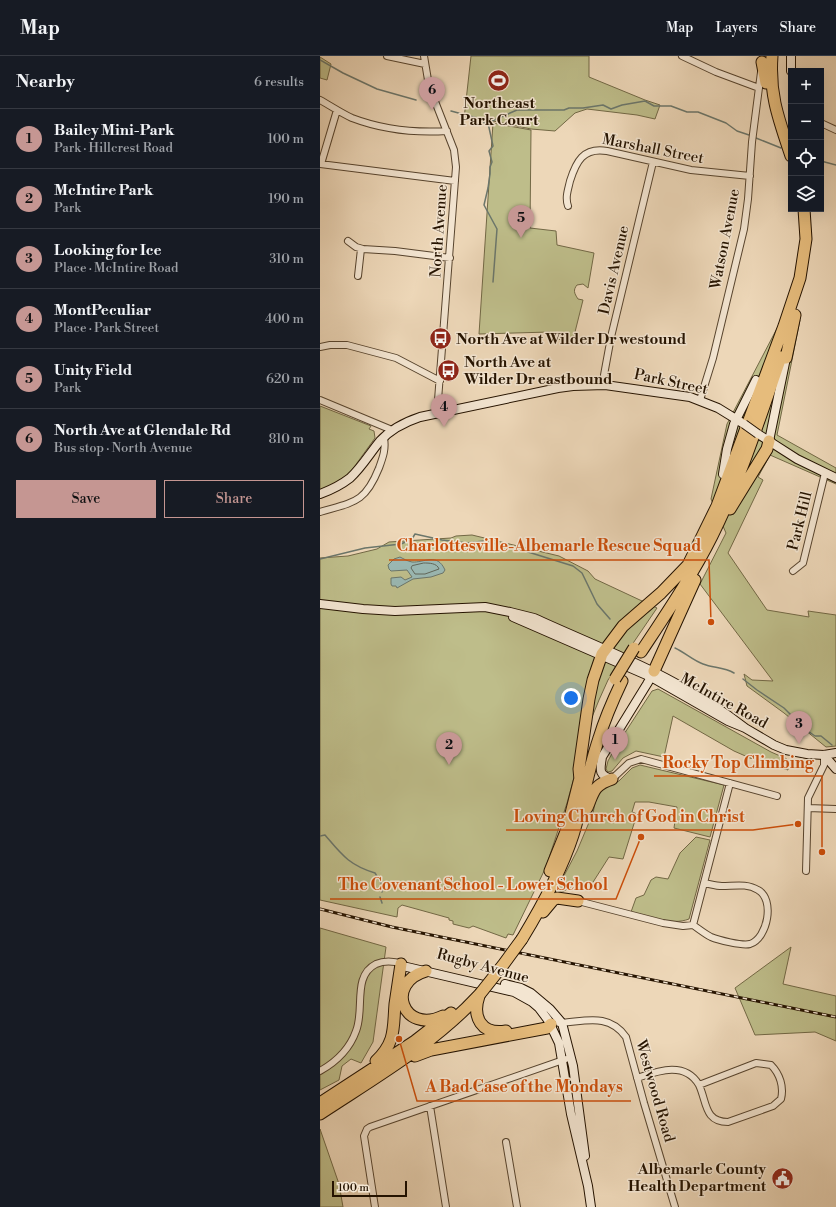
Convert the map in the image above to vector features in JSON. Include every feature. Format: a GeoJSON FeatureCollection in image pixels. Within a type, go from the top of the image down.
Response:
{"type":"FeatureCollection","features":[{"type":"Feature","properties":{"kind":"highway"},"geometry":{"type":"LineString","coordinates":[[779,56],[779,92],[788,126]]}},
{"type":"Feature","properties":{"kind":"highway"},"geometry":{"type":"LineString","coordinates":[[766,58],[766,82],[788,147]]}},
{"type":"Feature","properties":{"kind":"highway"},"geometry":{"type":"LineString","coordinates":[[528,929],[564,859],[579,815],[584,780],[600,711],[688,565],[717,506],[795,296],[803,266],[806,239],[804,212]]}},
{"type":"Feature","properties":{"kind":"highway"},"geometry":{"type":"LineString","coordinates":[[637,650],[683,588],[713,534],[745,460],[803,293],[810,262],[812,234],[811,212]]}},
{"type":"Feature","properties":{"kind":"highway"},"geometry":{"type":"LineString","coordinates":[[786,358],[795,315]]}},
{"type":"Feature","properties":{"kind":"highway"},"geometry":{"type":"LineString","coordinates":[[756,380],[784,326]]}},
{"type":"Feature","properties":{"kind":"highway"},"geometry":{"type":"LineString","coordinates":[[713,534],[755,470],[767,449],[769,441]]}},
{"type":"Feature","properties":{"kind":"highway"},"geometry":{"type":"LineString","coordinates":[[717,506],[723,474]]}},
{"type":"Feature","properties":{"kind":"highway"},"geometry":{"type":"LineString","coordinates":[[653,674],[696,577],[706,547]]}},
{"type":"Feature","properties":{"kind":"highway"},"geometry":{"type":"LineString","coordinates":[[584,780],[579,769],[589,699],[593,680],[603,652],[623,626],[661,593],[688,565]]}},
{"type":"Feature","properties":{"kind":"highway"},"geometry":{"type":"LineString","coordinates":[[320,1114],[398,1063],[442,1031],[500,969],[518,938],[558,854],[619,680]]}},
{"type":"Feature","properties":{"kind":"highway"},"geometry":{"type":"LineString","coordinates":[[564,859],[578,838],[596,771],[602,757]]}},
{"type":"Feature","properties":{"kind":"highway"},"geometry":{"type":"LineString","coordinates":[[587,808],[597,786],[612,779]]}},
{"type":"Feature","properties":{"kind":"highway"},"geometry":{"type":"LineString","coordinates":[[320,1102],[415,1041],[477,992],[500,959],[555,898],[559,897],[578,901]]}},
{"type":"Feature","properties":{"kind":"highway"},"geometry":{"type":"LineString","coordinates":[[404,965],[403,1001],[408,1011],[416,1018],[421,1020],[432,1020],[454,1010]]}},
{"type":"Feature","properties":{"kind":"highway"},"geometry":{"type":"LineString","coordinates":[[341,1089],[380,1057],[390,1043],[394,1028],[395,1009],[404,965]]}},
{"type":"Feature","properties":{"kind":"highway"},"geometry":{"type":"LineString","coordinates":[[403,991],[405,985],[412,977],[426,971]]}},
{"type":"Feature","properties":{"kind":"highway"},"geometry":{"type":"LineString","coordinates":[[477,992],[476,1012],[480,1023],[484,1028],[497,1032],[544,1022],[557,1023]]}},
{"type":"Feature","properties":{"kind":"highway"},"geometry":{"type":"LineString","coordinates":[[398,1063],[431,1050],[547,1028],[557,1023]]}},
{"type":"Feature","properties":{"kind":"street"},"geometry":{"type":"LineString","coordinates":[[387,56],[425,64]]}},
{"type":"Feature","properties":{"kind":"street","name":"North Avenue"},"geometry":{"type":"LineString","coordinates":[[424,56],[429,86],[456,158],[450,258],[437,413]]}},
{"type":"Feature","properties":{"kind":"street"},"geometry":{"type":"LineString","coordinates":[[682,56],[716,72],[759,88]]}},
{"type":"Feature","properties":{"kind":"street"},"geometry":{"type":"LineString","coordinates":[[791,56],[791,68]]}},
{"type":"Feature","properties":{"kind":"street","name":"Watson Avenue"},"geometry":{"type":"LineString","coordinates":[[700,400],[713,358],[746,220],[759,88],[766,58]]}},
{"type":"Feature","properties":{"kind":"street"},"geometry":{"type":"LineString","coordinates":[[320,100],[353,118],[384,126],[422,132],[447,131]]}},
{"type":"Feature","properties":{"kind":"street"},"geometry":{"type":"LineString","coordinates":[[337,110],[320,164],[455,181]]}},
{"type":"Feature","properties":{"kind":"street"},"geometry":{"type":"LineString","coordinates":[[824,124],[836,130]]}},
{"type":"Feature","properties":{"kind":"street","name":"Marshall Street"},"geometry":{"type":"LineString","coordinates":[[568,206],[566,196],[575,166],[580,159],[590,152],[601,150],[705,172],[750,176]]}},
{"type":"Feature","properties":{"kind":"street","name":"Davis Avenue"},"geometry":{"type":"LineString","coordinates":[[605,385],[604,374],[653,162]]}},
{"type":"Feature","properties":{"kind":"street"},"geometry":{"type":"LineString","coordinates":[[348,241],[361,249],[450,258]]}},
{"type":"Feature","properties":{"kind":"street"},"geometry":{"type":"LineString","coordinates":[[358,276],[361,249]]}},
{"type":"Feature","properties":{"kind":"street"},"geometry":{"type":"LineString","coordinates":[[320,347],[336,344],[352,346],[396,358],[440,381]]}},
{"type":"Feature","properties":{"kind":"street"},"geometry":{"type":"LineString","coordinates":[[769,441],[786,358]]}},
{"type":"Feature","properties":{"kind":"street"},"geometry":{"type":"LineString","coordinates":[[723,474],[730,437],[736,419],[756,380]]}},
{"type":"Feature","properties":{"kind":"street","name":"Park Street"},"geometry":{"type":"LineString","coordinates":[[320,494],[340,485],[350,478],[392,430],[411,420],[437,413],[558,388],[605,385],[678,395],[700,400],[718,408],[797,459],[836,478]]}},
{"type":"Feature","properties":{"kind":"street"},"geometry":{"type":"LineString","coordinates":[[320,400],[392,430]]}},
{"type":"Feature","properties":{"kind":"street"},"geometry":{"type":"LineString","coordinates":[[320,512],[353,502],[366,492],[373,482],[384,454],[384,438]]}},
{"type":"Feature","properties":{"kind":"street","name":"Park Hill"},"geometry":{"type":"LineString","coordinates":[[793,572],[803,563],[825,473]]}},
{"type":"Feature","properties":{"kind":"street","name":"McIntire Road"},"geometry":{"type":"LineString","coordinates":[[320,604],[379,610],[494,608],[534,618],[603,652],[691,691],[745,728],[786,750],[807,754],[824,755],[836,753]]}},
{"type":"Feature","properties":{"kind":"street"},"geometry":{"type":"LineString","coordinates":[[653,674],[602,757],[600,770],[605,777],[612,779],[629,763],[641,759],[777,796]]}},
{"type":"Feature","properties":{"kind":"street"},"geometry":{"type":"LineString","coordinates":[[824,755],[836,769]]}},
{"type":"Feature","properties":{"kind":"street"},"geometry":{"type":"LineString","coordinates":[[806,871],[808,798],[824,765],[824,755]]}},
{"type":"Feature","properties":{"kind":"street"},"geometry":{"type":"LineString","coordinates":[[693,925],[730,784]]}},
{"type":"Feature","properties":{"kind":"street"},"geometry":{"type":"LineString","coordinates":[[808,808],[836,809]]}},
{"type":"Feature","properties":{"kind":"street"},"geometry":{"type":"LineString","coordinates":[[578,901],[662,923],[683,926],[693,925],[710,936],[743,944],[749,944],[755,941],[767,924],[768,918],[764,895],[758,890],[738,884],[722,886],[704,883]]}},
{"type":"Feature","properties":{"kind":"street"},"geometry":{"type":"LineString","coordinates":[[320,1071],[340,1056],[352,1040],[361,1012],[361,986],[365,973],[371,967],[382,962],[387,961],[404,965]]}},
{"type":"Feature","properties":{"kind":"street","name":"Rugby Avenue"},"geometry":{"type":"LineString","coordinates":[[404,965],[411,962],[521,988],[541,1001],[557,1023],[572,1057],[585,1152],[585,1172]]}},
{"type":"Feature","properties":{"kind":"street","name":"Rugby Avenue"},"geometry":{"type":"LineString","coordinates":[[404,965],[514,992],[532,1002],[557,1023],[559,1044],[571,1114],[592,1207]]}},
{"type":"Feature","properties":{"kind":"street","name":"Westwood Road"},"geometry":{"type":"LineString","coordinates":[[557,1023],[591,1020],[610,1024],[619,1029],[626,1037],[675,1207]]}},
{"type":"Feature","properties":{"kind":"street"},"geometry":{"type":"LineString","coordinates":[[375,1207],[364,1136],[367,1129],[572,1057]]}},
{"type":"Feature","properties":{"kind":"street"},"geometry":{"type":"LineString","coordinates":[[637,1078],[671,1069],[685,1072],[695,1079],[699,1085],[708,1112],[714,1120],[721,1122],[728,1122],[772,1106],[781,1099],[782,1094],[781,1082],[777,1072],[771,1065],[761,1063],[699,1085]]}},
{"type":"Feature","properties":{"kind":"street"},"geometry":{"type":"LineString","coordinates":[[430,1106],[445,1207]]}},
{"type":"Feature","properties":{"kind":"street"},"geometry":{"type":"LineString","coordinates":[[506,1142],[517,1207]]}},
{"type":"Feature","properties":{"kind":"shaded area"},"geometry":{"type":"Polygon","coordinates":[[[471,56],[589,56],[589,77],[660,105],[655,119],[637,115],[587,109],[575,113],[555,131],[531,129],[493,121],[464,119],[471,56]]]}},
{"type":"Feature","properties":{"kind":"shaded area"},"geometry":{"type":"Polygon","coordinates":[[[320,57],[331,64],[327,80],[320,78],[320,57]]]}},
{"type":"Feature","properties":{"kind":"shaded area"},"geometry":{"type":"Polygon","coordinates":[[[493,123],[531,130],[530,228],[556,231],[557,245],[594,253],[588,288],[583,284],[577,285],[575,288],[575,293],[578,299],[583,300],[573,340],[551,339],[550,332],[479,334],[493,123]]]}},
{"type":"Feature","properties":{"kind":"shaded area"},"geometry":{"type":"Polygon","coordinates":[[[784,315],[800,320],[777,435],[836,468],[836,484],[770,455],[758,477],[763,480],[728,553],[767,610],[809,617],[808,611],[836,615],[836,746],[826,747],[784,713],[747,686],[744,674],[752,680],[773,681],[700,584],[726,533],[711,499],[727,424],[784,315]]]}},
{"type":"Feature","properties":{"kind":"shaded area"},"geometry":{"type":"Polygon","coordinates":[[[320,406],[371,426],[369,429],[374,431],[375,438],[349,474],[332,485],[320,490],[320,406]]]}},
{"type":"Feature","properties":{"kind":"shaded area"},"geometry":{"type":"Polygon","coordinates":[[[472,535],[559,556],[588,571],[595,579],[657,608],[608,680],[588,727],[567,803],[546,867],[513,935],[508,934],[506,938],[473,926],[469,928],[453,924],[453,921],[449,920],[449,918],[402,905],[398,908],[397,917],[320,900],[320,558],[348,556],[377,549],[389,542],[451,538],[456,536],[472,535]]]}},
{"type":"Feature","properties":{"kind":"shaded area"},"geometry":{"type":"Polygon","coordinates":[[[658,689],[771,752],[787,759],[788,770],[750,758],[734,751],[673,716],[664,757],[636,751],[623,758],[612,771],[608,772],[606,769],[608,761],[615,748],[652,691],[658,689]]]}},
{"type":"Feature","properties":{"kind":"shaded area"},"geometry":{"type":"Polygon","coordinates":[[[640,765],[724,785],[710,837],[674,828],[677,807],[649,802],[635,802],[632,812],[637,814],[623,859],[609,857],[588,890],[573,886],[562,892],[557,889],[577,851],[593,813],[597,794],[602,789],[619,781],[632,768],[640,765]]]}},
{"type":"Feature","properties":{"kind":"shaded area"},"geometry":{"type":"Polygon","coordinates":[[[696,837],[710,840],[689,919],[682,921],[667,921],[631,912],[636,898],[644,895],[651,880],[656,877],[668,879],[680,853],[696,837]]]}},
{"type":"Feature","properties":{"kind":"shaded area"},"geometry":{"type":"Polygon","coordinates":[[[320,928],[386,947],[373,1042],[361,1063],[351,1059],[342,1066],[339,1080],[320,1090],[320,928]]]}},
{"type":"Feature","properties":{"kind":"shaded area"},"geometry":{"type":"Polygon","coordinates":[[[791,947],[783,984],[836,996],[836,1041],[815,1032],[755,1035],[735,988],[791,947]]]}},
{"type":"Feature","properties":{"kind":"shaded area"},"geometry":{"type":"Polygon","coordinates":[[[320,1129],[339,1184],[343,1207],[320,1207],[320,1129]]]}},
{"type":"Feature","properties":{"kind":"water"},"geometry":{"type":"Polygon","coordinates":[[[400,557],[412,562],[430,560],[438,561],[445,570],[443,573],[431,577],[413,579],[397,588],[396,586],[392,586],[391,578],[401,577],[405,580],[412,577],[407,570],[391,571],[389,569],[388,565],[394,559],[400,557]]]}},
{"type":"Feature","properties":{"kind":"waterway"},"geometry":{"type":"LineString","coordinates":[[320,60],[377,89],[416,100]]}},
{"type":"Feature","properties":{"kind":"waterway"},"geometry":{"type":"LineString","coordinates":[[451,111],[481,119],[485,124],[517,110],[564,110],[569,108],[583,108],[603,105],[611,109],[622,105],[645,101],[654,106],[671,106],[687,112],[698,112],[726,123],[737,131],[749,135]]}},
{"type":"Feature","properties":{"kind":"waterway"},"geometry":{"type":"LineString","coordinates":[[488,123],[493,146],[489,151],[492,162],[484,205],[497,229],[493,282]]}},
{"type":"Feature","properties":{"kind":"waterway"},"geometry":{"type":"LineString","coordinates":[[756,138],[781,148]]}},
{"type":"Feature","properties":{"kind":"waterway"},"geometry":{"type":"LineString","coordinates":[[824,162],[836,165]]}},
{"type":"Feature","properties":{"kind":"waterway"},"geometry":{"type":"LineString","coordinates":[[320,559],[365,548],[401,544],[412,539],[415,534],[442,540],[467,543],[484,541],[525,551],[573,566],[582,573],[597,604],[610,619]]}},
{"type":"Feature","properties":{"kind":"waterway"},"geometry":{"type":"LineString","coordinates":[[675,648],[700,663],[734,673]]}},
{"type":"Feature","properties":{"kind":"waterway"},"geometry":{"type":"LineString","coordinates":[[743,679],[784,708],[805,729],[815,736],[821,736],[832,745]]}},
{"type":"Feature","properties":{"kind":"waterway"},"geometry":{"type":"LineString","coordinates":[[320,836],[325,835],[341,854],[352,863],[375,873],[383,886],[382,892]]}},
{"type":"Feature","properties":{"kind":"waterway"},"geometry":{"type":"LineString","coordinates":[[380,897],[382,903]]}},
{"type":"Feature","properties":{"kind":"railway"},"geometry":{"type":"LineString","coordinates":[[320,909],[392,927],[836,1017]]}},
{"type":"Feature","properties":{"kind":"place","name":"Northeast Park Court"},"geometry":{"type":"Point","coordinates":[499,80]}},
{"type":"Feature","properties":{"kind":"place","name":"North Ave at Glendale Rd"},"geometry":{"type":"Point","coordinates":[432,110]}},
{"type":"Feature","properties":{"kind":"place","name":"Unity Field"},"geometry":{"type":"Point","coordinates":[521,238]}},
{"type":"Feature","properties":{"kind":"place","name":"North Ave at Wilder Dr westound"},"geometry":{"type":"Point","coordinates":[440,339]}},
{"type":"Feature","properties":{"kind":"place","name":"North Ave at Wilder Dr eastbound"},"geometry":{"type":"Point","coordinates":[448,371]}},
{"type":"Feature","properties":{"kind":"place","name":"MontPeculiar"},"geometry":{"type":"Point","coordinates":[444,427]}},
{"type":"Feature","properties":{"kind":"place","name":"Charlottesville-Albemarle Rescue Squad"},"geometry":{"type":"Point","coordinates":[711,622]}},
{"type":"Feature","properties":{"kind":"place","name":"Looking for Ice"},"geometry":{"type":"Point","coordinates":[799,744]}},
{"type":"Feature","properties":{"kind":"place","name":"Bailey Mini-Park"},"geometry":{"type":"Point","coordinates":[615,760]}},
{"type":"Feature","properties":{"kind":"place","name":"McIntire Park"},"geometry":{"type":"Point","coordinates":[449,765]}},
{"type":"Feature","properties":{"kind":"place","name":"Loving Church of God in Christ"},"geometry":{"type":"Point","coordinates":[798,824]}},
{"type":"Feature","properties":{"kind":"place","name":"The Covenant School - Lower School"},"geometry":{"type":"Point","coordinates":[641,837]}},
{"type":"Feature","properties":{"kind":"place","name":"Rocky Top Climbing"},"geometry":{"type":"Point","coordinates":[822,852]}},
{"type":"Feature","properties":{"kind":"place","name":"A Bad Case of the Mondays"},"geometry":{"type":"Point","coordinates":[399,1039]}},
{"type":"Feature","properties":{"kind":"place","name":"Albemarle County Health Department"},"geometry":{"type":"Point","coordinates":[782,1178]}}]}
